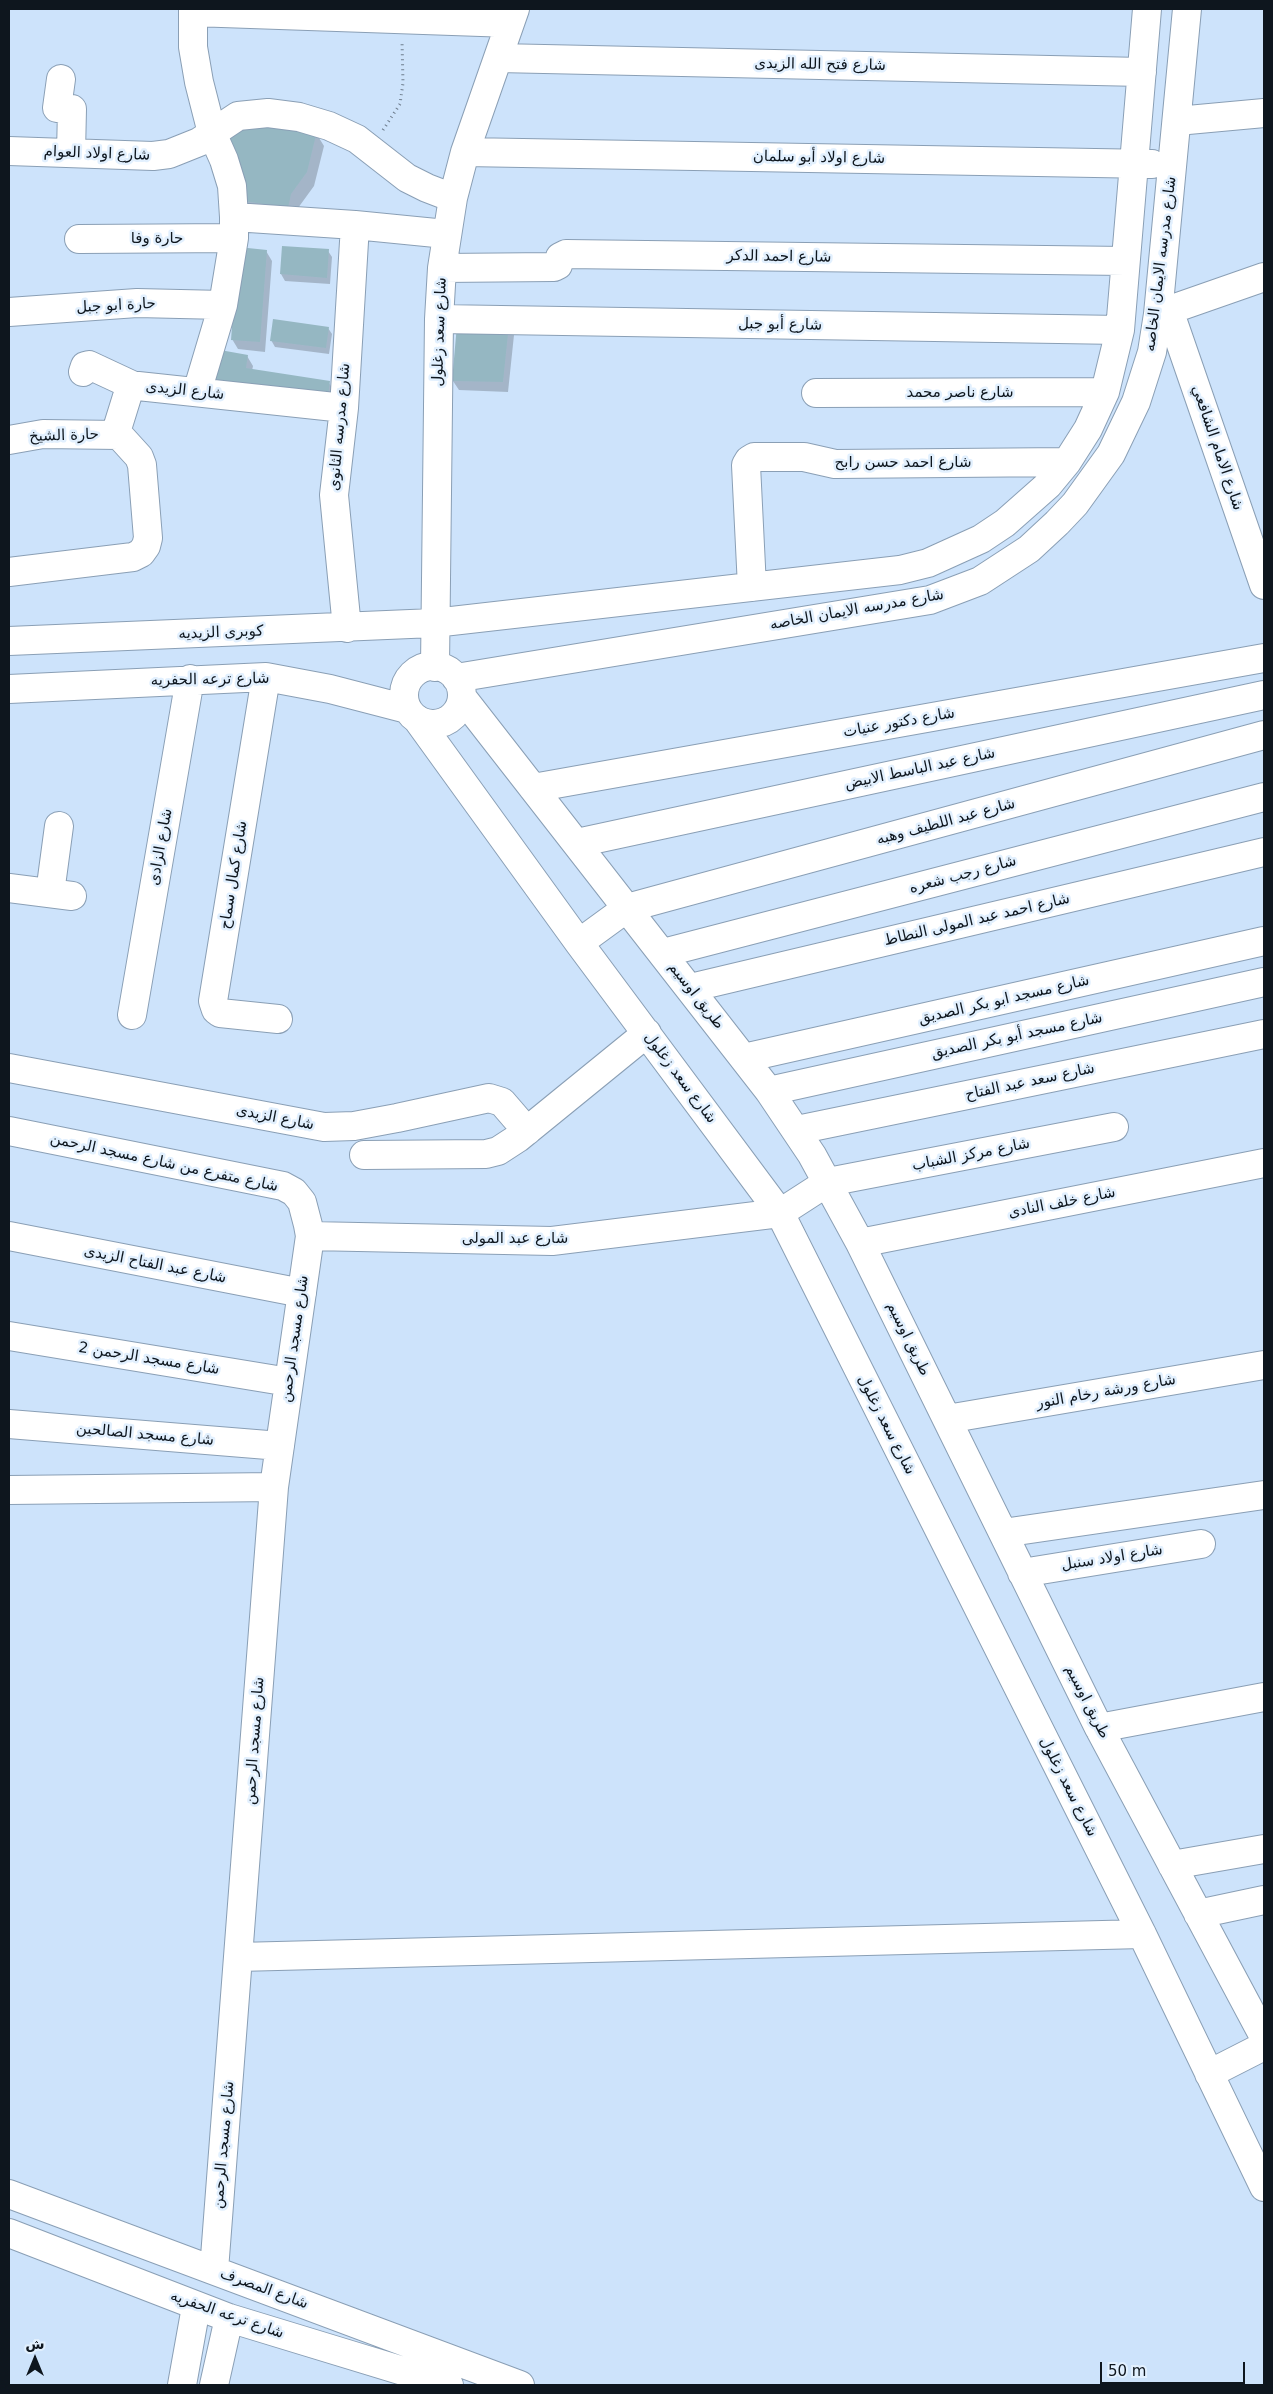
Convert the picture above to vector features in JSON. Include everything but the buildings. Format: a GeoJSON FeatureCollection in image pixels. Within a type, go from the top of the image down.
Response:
{"type":"FeatureCollection","features":[{"type":"Feature","properties":{"kind":"street"},"geometry":{"type":"LineString","coordinates":[[434,623],[900,570],[928,563],[955,552],[1005,524],[1048,485],[1067,462],[1088,429],[1105,392],[1119,338],[1147,9]]}},
{"type":"Feature","properties":{"kind":"street","name":"شارع مدرسه الايمان الخاصه"},"geometry":{"type":"LineString","coordinates":[[451,681],[930,600],[980,581],[1007,565],[1058,524],[1094,480],[1111,454],[1128,422],[1164,312],[1173,164],[1187,9]]}},
{"type":"Feature","properties":{"kind":"street"},"geometry":{"type":"LineString","coordinates":[[197,392],[223,305],[234,228],[232,186],[224,160],[212,133],[198,82],[194,47],[193,10],[401,18],[512,16]]}},
{"type":"Feature","properties":{"kind":"street","name":"شارع سعد زغلول"},"geometry":{"type":"LineString","coordinates":[[451,681],[434,623],[439,319],[442,268],[453,198],[465,152],[512,16]]}},
{"type":"Feature","properties":{"kind":"street","name":"شارع فتح الله الزيدى"},"geometry":{"type":"LineString","coordinates":[[498,58],[1142,72]]}},
{"type":"Feature","properties":{"kind":"street"},"geometry":{"type":"LineString","coordinates":[[61,79],[58,108],[72,109],[71,153]]}},
{"type":"Feature","properties":{"kind":"street","name":"شارع اولاد العوام"},"geometry":{"type":"LineString","coordinates":[[9,151],[153,156],[184,149],[238,116],[268,112],[299,117],[329,126],[357,138],[407,178],[453,198]]}},
{"type":"Feature","properties":{"kind":"street"},"geometry":{"type":"LineString","coordinates":[[1177,120],[1263,118]]}},
{"type":"Feature","properties":{"kind":"street","name":"شارع اولاد أبو سلمان"},"geometry":{"type":"LineString","coordinates":[[465,152],[1173,164]]}},
{"type":"Feature","properties":{"kind":"street","name":"حارة وفا"},"geometry":{"type":"LineString","coordinates":[[79,239],[234,228],[355,225],[446,234]]}},
{"type":"Feature","properties":{"kind":"street","name":"شارع مدرسه الثانوى"},"geometry":{"type":"LineString","coordinates":[[347,628],[334,495],[344,408],[355,225]]}},
{"type":"Feature","properties":{"kind":"street","name":"شارع احمد الدكر"},"geometry":{"type":"LineString","coordinates":[[442,268],[554,267],[558,265],[560,257],[566,254],[1125,261]]}},
{"type":"Feature","properties":{"kind":"street"},"geometry":{"type":"LineString","coordinates":[[1164,312],[1264,277]]}},
{"type":"Feature","properties":{"kind":"street","name":"حارة ابو جبل"},"geometry":{"type":"LineString","coordinates":[[9,312],[137,303],[223,305]]}},
{"type":"Feature","properties":{"kind":"street","name":"شارع الامام الشافعي"},"geometry":{"type":"LineString","coordinates":[[1164,312],[1264,585]]}},
{"type":"Feature","properties":{"kind":"street","name":"شارع أبو جبل"},"geometry":{"type":"LineString","coordinates":[[439,319],[1119,338],[1152,352]]}},
{"type":"Feature","properties":{"kind":"street"},"geometry":{"type":"LineString","coordinates":[[83,372],[85,366],[89,365],[134,386]]}},
{"type":"Feature","properties":{"kind":"street","name":"شارع الزيدى"},"geometry":{"type":"LineString","coordinates":[[119,435],[118,429],[128,390],[134,386],[344,408]]}},
{"type":"Feature","properties":{"kind":"street","name":"شارع ناصر محمد"},"geometry":{"type":"LineString","coordinates":[[816,393],[1105,392]]}},
{"type":"Feature","properties":{"kind":"street","name":"حارة الشيخ"},"geometry":{"type":"LineString","coordinates":[[9,440],[43,434],[119,435]]}},
{"type":"Feature","properties":{"kind":"street"},"geometry":{"type":"LineString","coordinates":[[9,572],[133,557],[141,553],[148,538],[142,465],[139,457],[119,435]]}},
{"type":"Feature","properties":{"kind":"street","name":"شارع احمد حسن رابح"},"geometry":{"type":"LineString","coordinates":[[752,587],[746,465],[754,457],[804,457],[834,464],[1067,462]]}},
{"type":"Feature","properties":{"kind":"street"},"geometry":{"type":"LineString","coordinates":[[724,591],[729,633]]}},
{"type":"Feature","properties":{"kind":"street","name":"كوبرى الزيديه"},"geometry":{"type":"LineString","coordinates":[[9,641],[434,623]]}},
{"type":"Feature","properties":{"kind":"street","name":"شارع دكتور عنيات"},"geometry":{"type":"LineString","coordinates":[[533,788],[1264,658]]}},
{"type":"Feature","properties":{"kind":"street"},"geometry":{"type":"LineString","coordinates":[[418,671],[451,681],[458,708],[447,720],[432,724],[412,714],[404,692],[407,684],[418,671]]}},
{"type":"Feature","properties":{"kind":"street","name":"شارع ترعه الحفريه"},"geometry":{"type":"LineString","coordinates":[[9,689],[190,679],[266,677],[330,689],[412,714]]}},
{"type":"Feature","properties":{"kind":"street","name":"شارع كمال سماح"},"geometry":{"type":"LineString","coordinates":[[266,677],[213,1001],[216,1010],[220,1013],[278,1019]]}},
{"type":"Feature","properties":{"kind":"street","name":"شارع الزادى"},"geometry":{"type":"LineString","coordinates":[[132,1015],[190,679]]}},
{"type":"Feature","properties":{"kind":"street","name":"طريق اوسيم"},"geometry":{"type":"LineString","coordinates":[[451,681],[769,1091],[828,1182],[860,1243],[1099,1728],[1198,1914],[1255,1997],[1243,2055]]}},
{"type":"Feature","properties":{"kind":"street","name":"شارع عبد الباسط الابيض"},"geometry":{"type":"LineString","coordinates":[[577,843],[1264,695]]}},
{"type":"Feature","properties":{"kind":"street","name":"شارع سعد زغلول"},"geometry":{"type":"LineString","coordinates":[[412,714],[579,943],[780,1213],[1142,1934],[1243,2055],[1264,2187]]}},
{"type":"Feature","properties":{"kind":"street","name":"شارع عبد اللطيف وهبه"},"geometry":{"type":"LineString","coordinates":[[627,908],[1264,735]]}},
{"type":"Feature","properties":{"kind":"street","name":"شارع رجب شعره"},"geometry":{"type":"LineString","coordinates":[[663,953],[1264,797]]}},
{"type":"Feature","properties":{"kind":"street"},"geometry":{"type":"LineString","coordinates":[[9,888],[61,895],[59,826]]}},
{"type":"Feature","properties":{"kind":"street","name":"شارع احمد عبد المولى النطاط"},"geometry":{"type":"LineString","coordinates":[[690,988],[1264,852]]}},
{"type":"Feature","properties":{"kind":"street"},"geometry":{"type":"LineString","coordinates":[[579,943],[627,908]]}},
{"type":"Feature","properties":{"kind":"street","name":"شارع مسجد ابو بكر الصديق"},"geometry":{"type":"LineString","coordinates":[[744,1058],[1264,941]]}},
{"type":"Feature","properties":{"kind":"street","name":"شارع مسجد أبو بكر الصديق"},"geometry":{"type":"LineString","coordinates":[[769,1091],[1264,982]]}},
{"type":"Feature","properties":{"kind":"street"},"geometry":{"type":"LineString","coordinates":[[364,1155],[486,1154],[508,1146],[647,1033]]}},
{"type":"Feature","properties":{"kind":"street","name":"شارع سعد عبد الفتاح"},"geometry":{"type":"LineString","coordinates":[[796,1130],[1264,1034]]}},
{"type":"Feature","properties":{"kind":"street","name":"شارع الزيدى"},"geometry":{"type":"LineString","coordinates":[[9,1068],[324,1128],[354,1126],[489,1098],[502,1102],[527,1131]]}},
{"type":"Feature","properties":{"kind":"street","name":"شارع مركز الشباب"},"geometry":{"type":"LineString","coordinates":[[828,1182],[1114,1128]]}},
{"type":"Feature","properties":{"kind":"street","name":"شارع متفرع من شارع مسجد الرحمن"},"geometry":{"type":"LineString","coordinates":[[9,1132],[283,1186],[294,1192],[302,1202],[308,1226]]}},
{"type":"Feature","properties":{"kind":"street","name":"شارع خلف النادى"},"geometry":{"type":"LineString","coordinates":[[860,1243],[1264,1163]]}},
{"type":"Feature","properties":{"kind":"street"},"geometry":{"type":"LineString","coordinates":[[780,1213],[828,1182]]}},
{"type":"Feature","properties":{"kind":"street","name":"شارع عبد المولى"},"geometry":{"type":"LineString","coordinates":[[308,1226],[552,1241],[780,1213]]}},
{"type":"Feature","properties":{"kind":"street","name":"شارع مسجد الرحمن"},"geometry":{"type":"LineString","coordinates":[[214,2270],[274,1487],[302,1293],[308,1226]]}},
{"type":"Feature","properties":{"kind":"street","name":"شارع عبد الفتاح الزيدى"},"geometry":{"type":"LineString","coordinates":[[9,1236],[302,1293]]}},
{"type":"Feature","properties":{"kind":"street","name":"شارع مسجد الرحمن 2"},"geometry":{"type":"LineString","coordinates":[[9,1336],[289,1382]]}},
{"type":"Feature","properties":{"kind":"street","name":"شارع ورشة رخام النور"},"geometry":{"type":"LineString","coordinates":[[947,1419],[1264,1365]]}},
{"type":"Feature","properties":{"kind":"street","name":"شارع مسجد الصالحين"},"geometry":{"type":"LineString","coordinates":[[9,1424],[280,1446]]}},
{"type":"Feature","properties":{"kind":"street"},"geometry":{"type":"LineString","coordinates":[[9,1490],[274,1487]]}},
{"type":"Feature","properties":{"kind":"street"},"geometry":{"type":"LineString","coordinates":[[1003,1533],[1264,1495]]}},
{"type":"Feature","properties":{"kind":"street","name":"شارع اولاد سنبل"},"geometry":{"type":"LineString","coordinates":[[1022,1573],[1201,1544]]}},
{"type":"Feature","properties":{"kind":"street"},"geometry":{"type":"LineString","coordinates":[[1099,1728],[1264,1697]]}},
{"type":"Feature","properties":{"kind":"street"},"geometry":{"type":"LineString","coordinates":[[1172,1864],[1264,1850]]}},
{"type":"Feature","properties":{"kind":"street"},"geometry":{"type":"LineString","coordinates":[[1198,1914],[1264,1900]]}},
{"type":"Feature","properties":{"kind":"street"},"geometry":{"type":"LineString","coordinates":[[238,1957],[1142,1934]]}},
{"type":"Feature","properties":{"kind":"street","name":"شارع المصرف"},"geometry":{"type":"LineString","coordinates":[[9,2194],[520,2385]]}},
{"type":"Feature","properties":{"kind":"street","name":"شارع ترعه الحفريه"},"geometry":{"type":"LineString","coordinates":[[9,2232],[196,2307],[449,2385]]}},
{"type":"Feature","properties":{"kind":"street"},"geometry":{"type":"LineString","coordinates":[[182,2385],[196,2307]]}},
{"type":"Feature","properties":{"kind":"street"},"geometry":{"type":"LineString","coordinates":[[214,2385],[229,2318]]}},
{"type":"Feature","properties":{"kind":"path"},"geometry":{"type":"LineString","coordinates":[[373,150],[400,104],[403,83],[401,18]]}}]}
